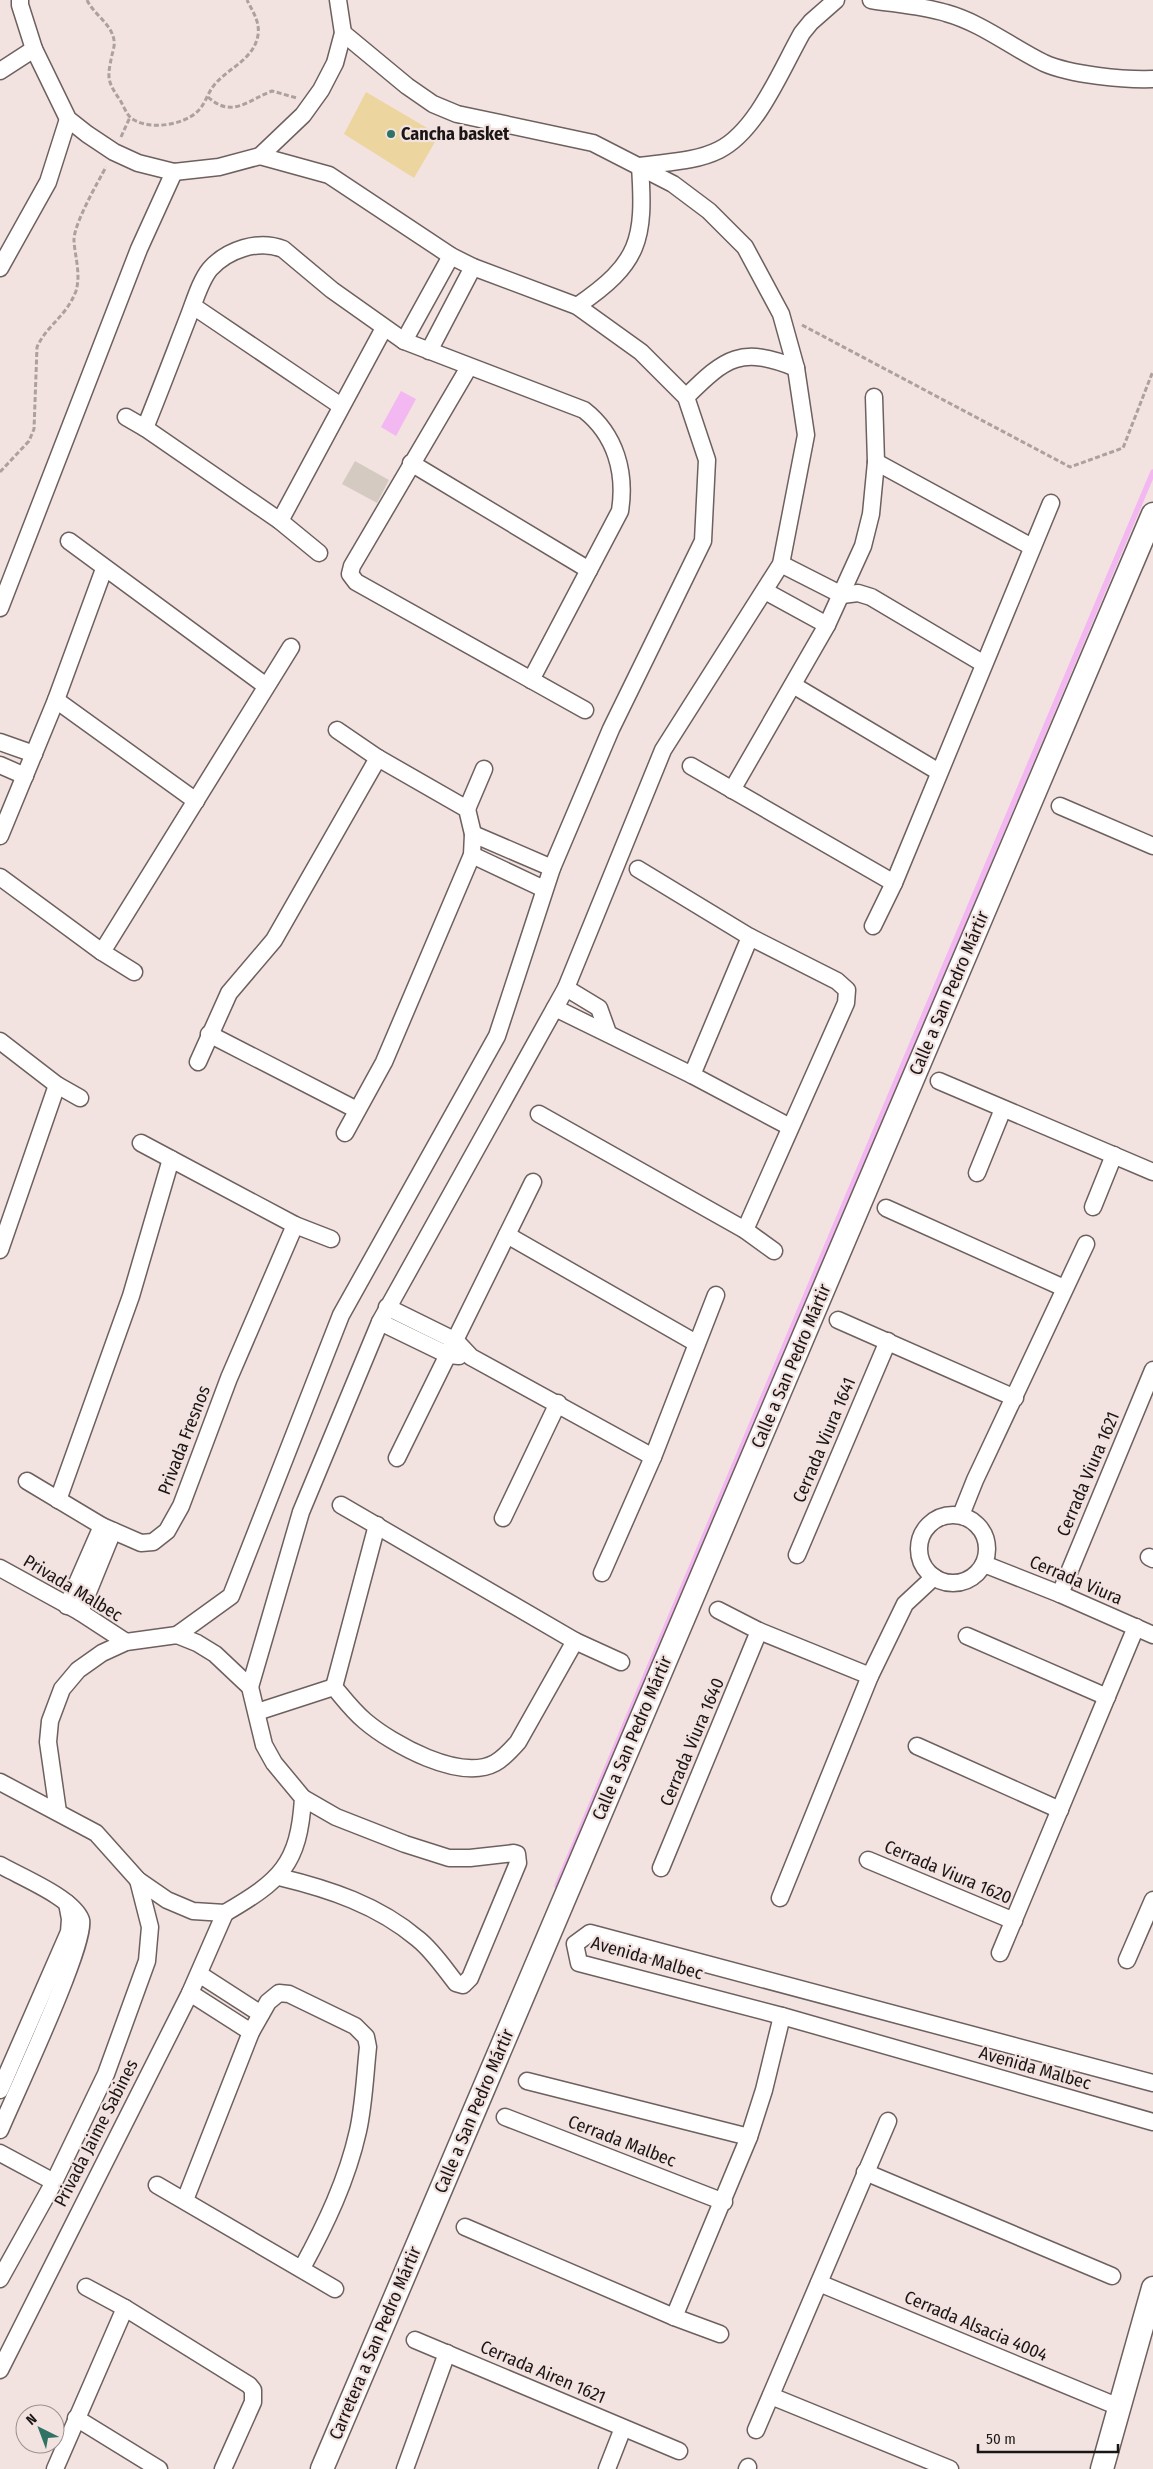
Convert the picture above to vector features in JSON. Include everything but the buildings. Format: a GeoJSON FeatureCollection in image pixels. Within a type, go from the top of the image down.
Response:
{"type":"FeatureCollection","features":[{"type":"Feature","properties":{"kind":"main road","name":"Calle a San Pedro Mártir"},"geometry":{"type":"LineString","coordinates":[[429,2217],[1153,514]]}},
{"type":"Feature","properties":{"kind":"main road","name":"Carretera a San Pedro Mártir"},"geometry":{"type":"LineString","coordinates":[[322,2469],[429,2217]]}},
{"type":"Feature","properties":{"kind":"main road"},"geometry":{"type":"LineString","coordinates":[[1102,2469],[1153,2288]]}},
{"type":"Feature","properties":{"kind":"street"},"geometry":{"type":"LineString","coordinates":[[16,2],[34,49],[68,118],[86,134],[114,152],[138,162],[174,172],[219,167],[260,156],[303,115],[321,90],[335,63],[343,33],[338,0]]}},
{"type":"Feature","properties":{"kind":"street"},"geometry":{"type":"LineString","coordinates":[[640,166],[698,157],[718,150],[735,140],[748,128],[802,33],[811,22],[836,0]]}},
{"type":"Feature","properties":{"kind":"street"},"geometry":{"type":"LineString","coordinates":[[871,0],[946,13],[985,28],[1050,65],[1090,74],[1132,80],[1153,79]]}},
{"type":"Feature","properties":{"kind":"street"},"geometry":{"type":"LineString","coordinates":[[250,1687],[301,1512],[384,1315],[566,988],[662,750],[781,564],[806,434],[796,368],[781,314],[745,247],[709,211],[673,184],[593,143],[457,114],[433,104],[407,86],[343,33]]}},
{"type":"Feature","properties":{"kind":"street"},"geometry":{"type":"LineString","coordinates":[[0,70],[34,49]]}},
{"type":"Feature","properties":{"kind":"street"},"geometry":{"type":"LineString","coordinates":[[0,268],[48,182],[68,118]]}},
{"type":"Feature","properties":{"kind":"street"},"geometry":{"type":"LineString","coordinates":[[58,1812],[48,1742],[53,1711],[62,1688],[78,1670],[102,1653],[126,1642],[177,1635],[231,1596],[341,1315],[497,1036],[552,868],[611,729],[703,540],[707,460],[686,398],[641,352],[577,306],[473,267],[451,256],[329,175],[260,156]]}},
{"type":"Feature","properties":{"kind":"street"},"geometry":{"type":"LineString","coordinates":[[577,306],[606,287],[627,262],[635,246],[642,225],[640,166]]}},
{"type":"Feature","properties":{"kind":"street"},"geometry":{"type":"LineString","coordinates":[[0,608],[138,249],[174,172]]}},
{"type":"Feature","properties":{"kind":"street"},"geometry":{"type":"LineString","coordinates":[[145,428],[193,306],[210,270],[228,254],[260,245],[273,245],[283,249],[332,290],[404,341],[584,410],[606,432],[621,468],[622,496],[615,523],[530,680]]}},
{"type":"Feature","properties":{"kind":"street"},"geometry":{"type":"LineString","coordinates":[[404,341],[451,256]]}},
{"type":"Feature","properties":{"kind":"street"},"geometry":{"type":"LineString","coordinates":[[429,351],[473,267]]}},
{"type":"Feature","properties":{"kind":"street"},"geometry":{"type":"LineString","coordinates":[[193,306],[341,406]]}},
{"type":"Feature","properties":{"kind":"street"},"geometry":{"type":"LineString","coordinates":[[280,521],[384,328]]}},
{"type":"Feature","properties":{"kind":"street"},"geometry":{"type":"LineString","coordinates":[[686,398],[714,372],[731,360],[744,356],[756,356],[775,360],[796,368]]}},
{"type":"Feature","properties":{"kind":"street"},"geometry":{"type":"LineString","coordinates":[[469,367],[411,463],[352,566],[350,574],[356,582],[585,710]]}},
{"type":"Feature","properties":{"kind":"street"},"geometry":{"type":"LineString","coordinates":[[732,790],[827,625],[863,546],[871,514],[876,462],[874,397]]}},
{"type":"Feature","properties":{"kind":"street"},"geometry":{"type":"LineString","coordinates":[[126,418],[145,428],[280,521],[319,553]]}},
{"type":"Feature","properties":{"kind":"street"},"geometry":{"type":"LineString","coordinates":[[876,462],[1032,546]]}},
{"type":"Feature","properties":{"kind":"street"},"geometry":{"type":"LineString","coordinates":[[411,463],[589,570]]}},
{"type":"Feature","properties":{"kind":"street"},"geometry":{"type":"LineString","coordinates":[[873,926],[894,883],[1051,503]]}},
{"type":"Feature","properties":{"kind":"street"},"geometry":{"type":"LineString","coordinates":[[69,541],[104,569],[266,686]]}},
{"type":"Feature","properties":{"kind":"street"},"geometry":{"type":"LineString","coordinates":[[781,564],[842,594],[858,593],[870,597],[984,664]]}},
{"type":"Feature","properties":{"kind":"street"},"geometry":{"type":"LineString","coordinates":[[0,836],[56,700],[104,569]]}},
{"type":"Feature","properties":{"kind":"street"},"geometry":{"type":"LineString","coordinates":[[765,591],[827,625]]}},
{"type":"Feature","properties":{"kind":"street"},"geometry":{"type":"LineString","coordinates":[[102,952],[291,647]]}},
{"type":"Feature","properties":{"kind":"street"},"geometry":{"type":"LineString","coordinates":[[793,685],[939,772]]}},
{"type":"Feature","properties":{"kind":"street"},"geometry":{"type":"LineString","coordinates":[[56,700],[196,801]]}},
{"type":"Feature","properties":{"kind":"street"},"geometry":{"type":"LineString","coordinates":[[337,730],[378,758],[467,809]]}},
{"type":"Feature","properties":{"kind":"street"},"geometry":{"type":"LineString","coordinates":[[0,742],[34,754]]}},
{"type":"Feature","properties":{"kind":"street"},"geometry":{"type":"LineString","coordinates":[[198,1062],[229,993],[274,940],[286,922],[378,758]]}},
{"type":"Feature","properties":{"kind":"street"},"geometry":{"type":"LineString","coordinates":[[0,765],[25,776]]}},
{"type":"Feature","properties":{"kind":"street"},"geometry":{"type":"LineString","coordinates":[[691,766],[894,883]]}},
{"type":"Feature","properties":{"kind":"street"},"geometry":{"type":"LineString","coordinates":[[345,1133],[384,1062],[472,854],[473,834],[467,809],[484,769]]}},
{"type":"Feature","properties":{"kind":"street"},"geometry":{"type":"LineString","coordinates":[[1060,806],[1153,846]]}},
{"type":"Feature","properties":{"kind":"street"},"geometry":{"type":"LineString","coordinates":[[473,834],[552,868]]}},
{"type":"Feature","properties":{"kind":"street"},"geometry":{"type":"LineString","coordinates":[[472,854],[544,889]]}},
{"type":"Feature","properties":{"kind":"street"},"geometry":{"type":"LineString","coordinates":[[638,869],[750,937],[837,981],[847,990],[846,1003],[745,1230]]}},
{"type":"Feature","properties":{"kind":"street"},"geometry":{"type":"LineString","coordinates":[[0,877],[102,952],[134,972]]}},
{"type":"Feature","properties":{"kind":"street"},"geometry":{"type":"LineString","coordinates":[[692,1075],[750,937]]}},
{"type":"Feature","properties":{"kind":"street"},"geometry":{"type":"LineString","coordinates":[[566,988],[599,1008],[608,1033]]}},
{"type":"Feature","properties":{"kind":"street"},"geometry":{"type":"LineString","coordinates":[[555,1008],[692,1075],[790,1127]]}},
{"type":"Feature","properties":{"kind":"street"},"geometry":{"type":"LineString","coordinates":[[209,1034],[357,1110]]}},
{"type":"Feature","properties":{"kind":"street"},"geometry":{"type":"LineString","coordinates":[[0,1041],[57,1085],[80,1098]]}},
{"type":"Feature","properties":{"kind":"street"},"geometry":{"type":"LineString","coordinates":[[939,1081],[1153,1172]]}},
{"type":"Feature","properties":{"kind":"street"},"geometry":{"type":"LineString","coordinates":[[0,1250],[57,1085]]}},
{"type":"Feature","properties":{"kind":"street"},"geometry":{"type":"LineString","coordinates":[[977,1173],[1003,1109]]}},
{"type":"Feature","properties":{"kind":"street"},"geometry":{"type":"LineString","coordinates":[[539,1114],[745,1230],[774,1251]]}},
{"type":"Feature","properties":{"kind":"street"},"geometry":{"type":"LineString","coordinates":[[141,1143],[295,1225],[331,1239]]}},
{"type":"Feature","properties":{"kind":"street"},"geometry":{"type":"LineString","coordinates":[[1093,1207],[1114,1155]]}},
{"type":"Feature","properties":{"kind":"street"},"geometry":{"type":"LineString","coordinates":[[58,1500],[131,1296],[171,1160]]}},
{"type":"Feature","properties":{"kind":"street"},"geometry":{"type":"LineString","coordinates":[[397,1458],[533,1182]]}},
{"type":"Feature","properties":{"kind":"street"},"geometry":{"type":"LineString","coordinates":[[886,1208],[1064,1288]]}},
{"type":"Feature","properties":{"kind":"street","name":"Privada Fresnos"},"geometry":{"type":"LineString","coordinates":[[27,1481],[108,1528],[147,1543],[153,1542],[167,1531],[173,1522],[229,1378],[295,1225]]}},
{"type":"Feature","properties":{"kind":"street"},"geometry":{"type":"LineString","coordinates":[[507,1235],[696,1343]]}},
{"type":"Feature","properties":{"kind":"street"},"geometry":{"type":"LineString","coordinates":[[961,1515],[975,1480],[1086,1244]]}},
{"type":"Feature","properties":{"kind":"street"},"geometry":{"type":"LineString","coordinates":[[602,1573],[652,1457],[716,1295]]}},
{"type":"Feature","properties":{"kind":"street"},"geometry":{"type":"LineString","coordinates":[[384,1315],[471,1357],[558,1403],[652,1457]]}},
{"type":"Feature","properties":{"kind":"street"},"geometry":{"type":"LineString","coordinates":[[838,1320],[1015,1398]]}},
{"type":"Feature","properties":{"kind":"street","name":"Cerrada Viura 1641"},"geometry":{"type":"LineString","coordinates":[[798,1555],[888,1341]]}},
{"type":"Feature","properties":{"kind":"street","name":"Cerrada Viura 1621"},"geometry":{"type":"LineString","coordinates":[[1060,1594],[1153,1370]]}},
{"type":"Feature","properties":{"kind":"street"},"geometry":{"type":"LineString","coordinates":[[503,1518],[558,1403]]}},
{"type":"Feature","properties":{"kind":"street"},"geometry":{"type":"LineString","coordinates":[[341,1505],[575,1641],[621,1662]]}},
{"type":"Feature","properties":{"kind":"street"},"geometry":{"type":"LineString","coordinates":[[946,1515],[961,1515],[972,1520],[983,1534],[987,1552],[984,1564],[976,1574],[964,1582],[951,1583],[934,1578],[927,1573],[920,1560],[918,1546],[923,1532],[933,1521],[946,1515]]}},
{"type":"Feature","properties":{"kind":"street"},"geometry":{"type":"LineString","coordinates":[[334,1687],[376,1526]]}},
{"type":"Feature","properties":{"kind":"street"},"geometry":{"type":"LineString","coordinates":[[74,1609],[108,1528]]}},
{"type":"Feature","properties":{"kind":"street","name":"Cerrada Viura"},"geometry":{"type":"LineString","coordinates":[[984,1564],[1060,1594],[1153,1635]]}},
{"type":"Feature","properties":{"kind":"street","name":"Privada Malbec"},"geometry":{"type":"LineString","coordinates":[[0,1568],[74,1609],[126,1642]]}},
{"type":"Feature","properties":{"kind":"street"},"geometry":{"type":"LineString","coordinates":[[780,1898],[870,1676],[905,1604],[934,1578]]}},
{"type":"Feature","properties":{"kind":"street"},"geometry":{"type":"LineString","coordinates":[[718,1610],[759,1631],[870,1676]]}},
{"type":"Feature","properties":{"kind":"street","name":"Cerrada Viura 1620"},"geometry":{"type":"LineString","coordinates":[[1000,1953],[1136,1627]]}},
{"type":"Feature","properties":{"kind":"street","name":"Cerrada Viura 1640"},"geometry":{"type":"LineString","coordinates":[[661,1868],[759,1631]]}},
{"type":"Feature","properties":{"kind":"street"},"geometry":{"type":"LineString","coordinates":[[177,1635],[197,1643],[215,1654],[250,1687],[264,1745],[274,1763],[303,1798],[345,1820],[405,1844],[448,1858],[470,1858],[514,1852],[517,1854],[518,1863],[470,1978],[463,1985],[456,1983],[420,1940],[396,1922],[361,1903],[318,1887],[279,1877]]}},
{"type":"Feature","properties":{"kind":"street"},"geometry":{"type":"LineString","coordinates":[[967,1636],[1107,1697]]}},
{"type":"Feature","properties":{"kind":"street"},"geometry":{"type":"LineString","coordinates":[[334,1687],[364,1721],[386,1737],[410,1750],[450,1765],[466,1767],[485,1766],[494,1764],[518,1742],[575,1641]]}},
{"type":"Feature","properties":{"kind":"street"},"geometry":{"type":"LineString","coordinates":[[257,1712],[334,1687]]}},
{"type":"Feature","properties":{"kind":"street"},"geometry":{"type":"LineString","coordinates":[[917,1746],[1060,1810]]}},
{"type":"Feature","properties":{"kind":"street"},"geometry":{"type":"LineString","coordinates":[[0,1782],[96,1832],[138,1880],[178,1906],[206,1913],[225,1913],[252,1897],[279,1877],[289,1860],[297,1840],[302,1819],[303,1798]]}},
{"type":"Feature","properties":{"kind":"street","name":"Cerrada Viura 1620"},"geometry":{"type":"LineString","coordinates":[[868,1860],[1014,1921]]}},
{"type":"Feature","properties":{"kind":"street"},"geometry":{"type":"LineString","coordinates":[[0,1865],[67,1903],[80,1918],[82,1926],[71,1964],[0,2130]]}},
{"type":"Feature","properties":{"kind":"street","name":"Privada Jaime Sabines"},"geometry":{"type":"LineString","coordinates":[[0,2279],[54,2182],[109,2067],[147,1961],[150,1927],[138,1880]]}},
{"type":"Feature","properties":{"kind":"street"},"geometry":{"type":"LineString","coordinates":[[1127,1960],[1153,1900]]}},
{"type":"Feature","properties":{"kind":"street"},"geometry":{"type":"LineString","coordinates":[[0,2090],[68,1932],[70,1919],[67,1903]]}},
{"type":"Feature","properties":{"kind":"street","name":"Privada Jaime Sabines"},"geometry":{"type":"LineString","coordinates":[[0,2370],[190,1994],[225,1913]]}},
{"type":"Feature","properties":{"kind":"street","name":"Avenida Malbec"},"geometry":{"type":"LineString","coordinates":[[1153,2083],[590,1933],[575,1944],[579,1963],[782,2016],[1153,2122]]}},
{"type":"Feature","properties":{"kind":"street"},"geometry":{"type":"LineString","coordinates":[[199,1974],[261,2014]]}},
{"type":"Feature","properties":{"kind":"street"},"geometry":{"type":"LineString","coordinates":[[184,2200],[251,2032],[268,2002],[279,1993],[289,1994],[354,2026],[366,2037],[368,2042],[358,2130],[340,2194],[326,2226],[302,2268]]}},
{"type":"Feature","properties":{"kind":"street"},"geometry":{"type":"LineString","coordinates":[[190,1994],[251,2032]]}},
{"type":"Feature","properties":{"kind":"street"},"geometry":{"type":"LineString","coordinates":[[674,2317],[724,2202],[749,2137],[764,2090],[782,2016]]}},
{"type":"Feature","properties":{"kind":"street","name":"Cerrada Malbec"},"geometry":{"type":"LineString","coordinates":[[527,2081],[749,2137]]}},
{"type":"Feature","properties":{"kind":"street","name":"Cerrada Malbec"},"geometry":{"type":"LineString","coordinates":[[505,2117],[724,2202]]}},
{"type":"Feature","properties":{"kind":"street"},"geometry":{"type":"LineString","coordinates":[[756,2430],[888,2121]]}},
{"type":"Feature","properties":{"kind":"street","name":"Privada Jaime Sabines"},"geometry":{"type":"LineString","coordinates":[[0,2153],[54,2182]]}},
{"type":"Feature","properties":{"kind":"street"},"geometry":{"type":"LineString","coordinates":[[865,2172],[1112,2276]]}},
{"type":"Feature","properties":{"kind":"street"},"geometry":{"type":"LineString","coordinates":[[157,2185],[335,2289]]}},
{"type":"Feature","properties":{"kind":"street"},"geometry":{"type":"LineString","coordinates":[[465,2227],[674,2317],[720,2334]]}},
{"type":"Feature","properties":{"kind":"street","name":"Cerrada Alsacia 4004"},"geometry":{"type":"LineString","coordinates":[[819,2283],[1119,2407]]}},
{"type":"Feature","properties":{"kind":"street"},"geometry":{"type":"LineString","coordinates":[[86,2287],[126,2308],[244,2380],[253,2390],[253,2402],[224,2469]]}},
{"type":"Feature","properties":{"kind":"street"},"geometry":{"type":"LineString","coordinates":[[55,2469],[126,2308]]}},
{"type":"Feature","properties":{"kind":"street","name":"Cerrada Airen 1621"},"geometry":{"type":"LineString","coordinates":[[415,2340],[679,2451]]}},
{"type":"Feature","properties":{"kind":"street"},"geometry":{"type":"LineString","coordinates":[[408,2468],[447,2353]]}},
{"type":"Feature","properties":{"kind":"street"},"geometry":{"type":"LineString","coordinates":[[771,2396],[950,2469]]}},
{"type":"Feature","properties":{"kind":"street"},"geometry":{"type":"LineString","coordinates":[[76,2418],[159,2469]]}},
{"type":"Feature","properties":{"kind":"street"},"geometry":{"type":"LineString","coordinates":[[607,2469],[624,2428]]}},
{"type":"Feature","properties":{"kind":"path"},"geometry":{"type":"LineString","coordinates":[[87,0],[91,8],[108,26],[115,42],[107,74],[111,88],[130,116],[147,124],[166,124],[185,120],[197,112],[208,97],[214,84],[248,55],[258,37],[258,22],[247,0]]}},
{"type":"Feature","properties":{"kind":"path"},"geometry":{"type":"LineString","coordinates":[[208,97],[217,105],[231,108],[245,106],[272,91],[311,104]]}},
{"type":"Feature","properties":{"kind":"path"},"geometry":{"type":"LineString","coordinates":[[0,472],[30,441],[35,414],[35,360],[37,348],[42,338],[62,317],[76,289],[78,272],[74,239],[92,192],[114,152]]}},
{"type":"Feature","properties":{"kind":"path"},"geometry":{"type":"LineString","coordinates":[[781,314],[1070,468],[1123,448],[1153,371]]}},
{"type":"Feature","properties":{"kind":"shaded area","name":"Cancha basket"},"geometry":{"type":"Polygon","coordinates":[[[366,92],[439,135],[414,178],[344,134],[366,92]]]}},
{"type":"Feature","properties":{"kind":"shaded area"},"geometry":{"type":"Polygon","coordinates":[[[401,391],[416,399],[396,436],[381,427],[401,391]]]}},
{"type":"Feature","properties":{"kind":"waterway"},"geometry":{"type":"LineString","coordinates":[[557,1886],[1153,472]]}},
{"type":"Feature","properties":{"kind":"place","name":"Cancha basket"},"geometry":{"type":"Point","coordinates":[391,134]}}]}
